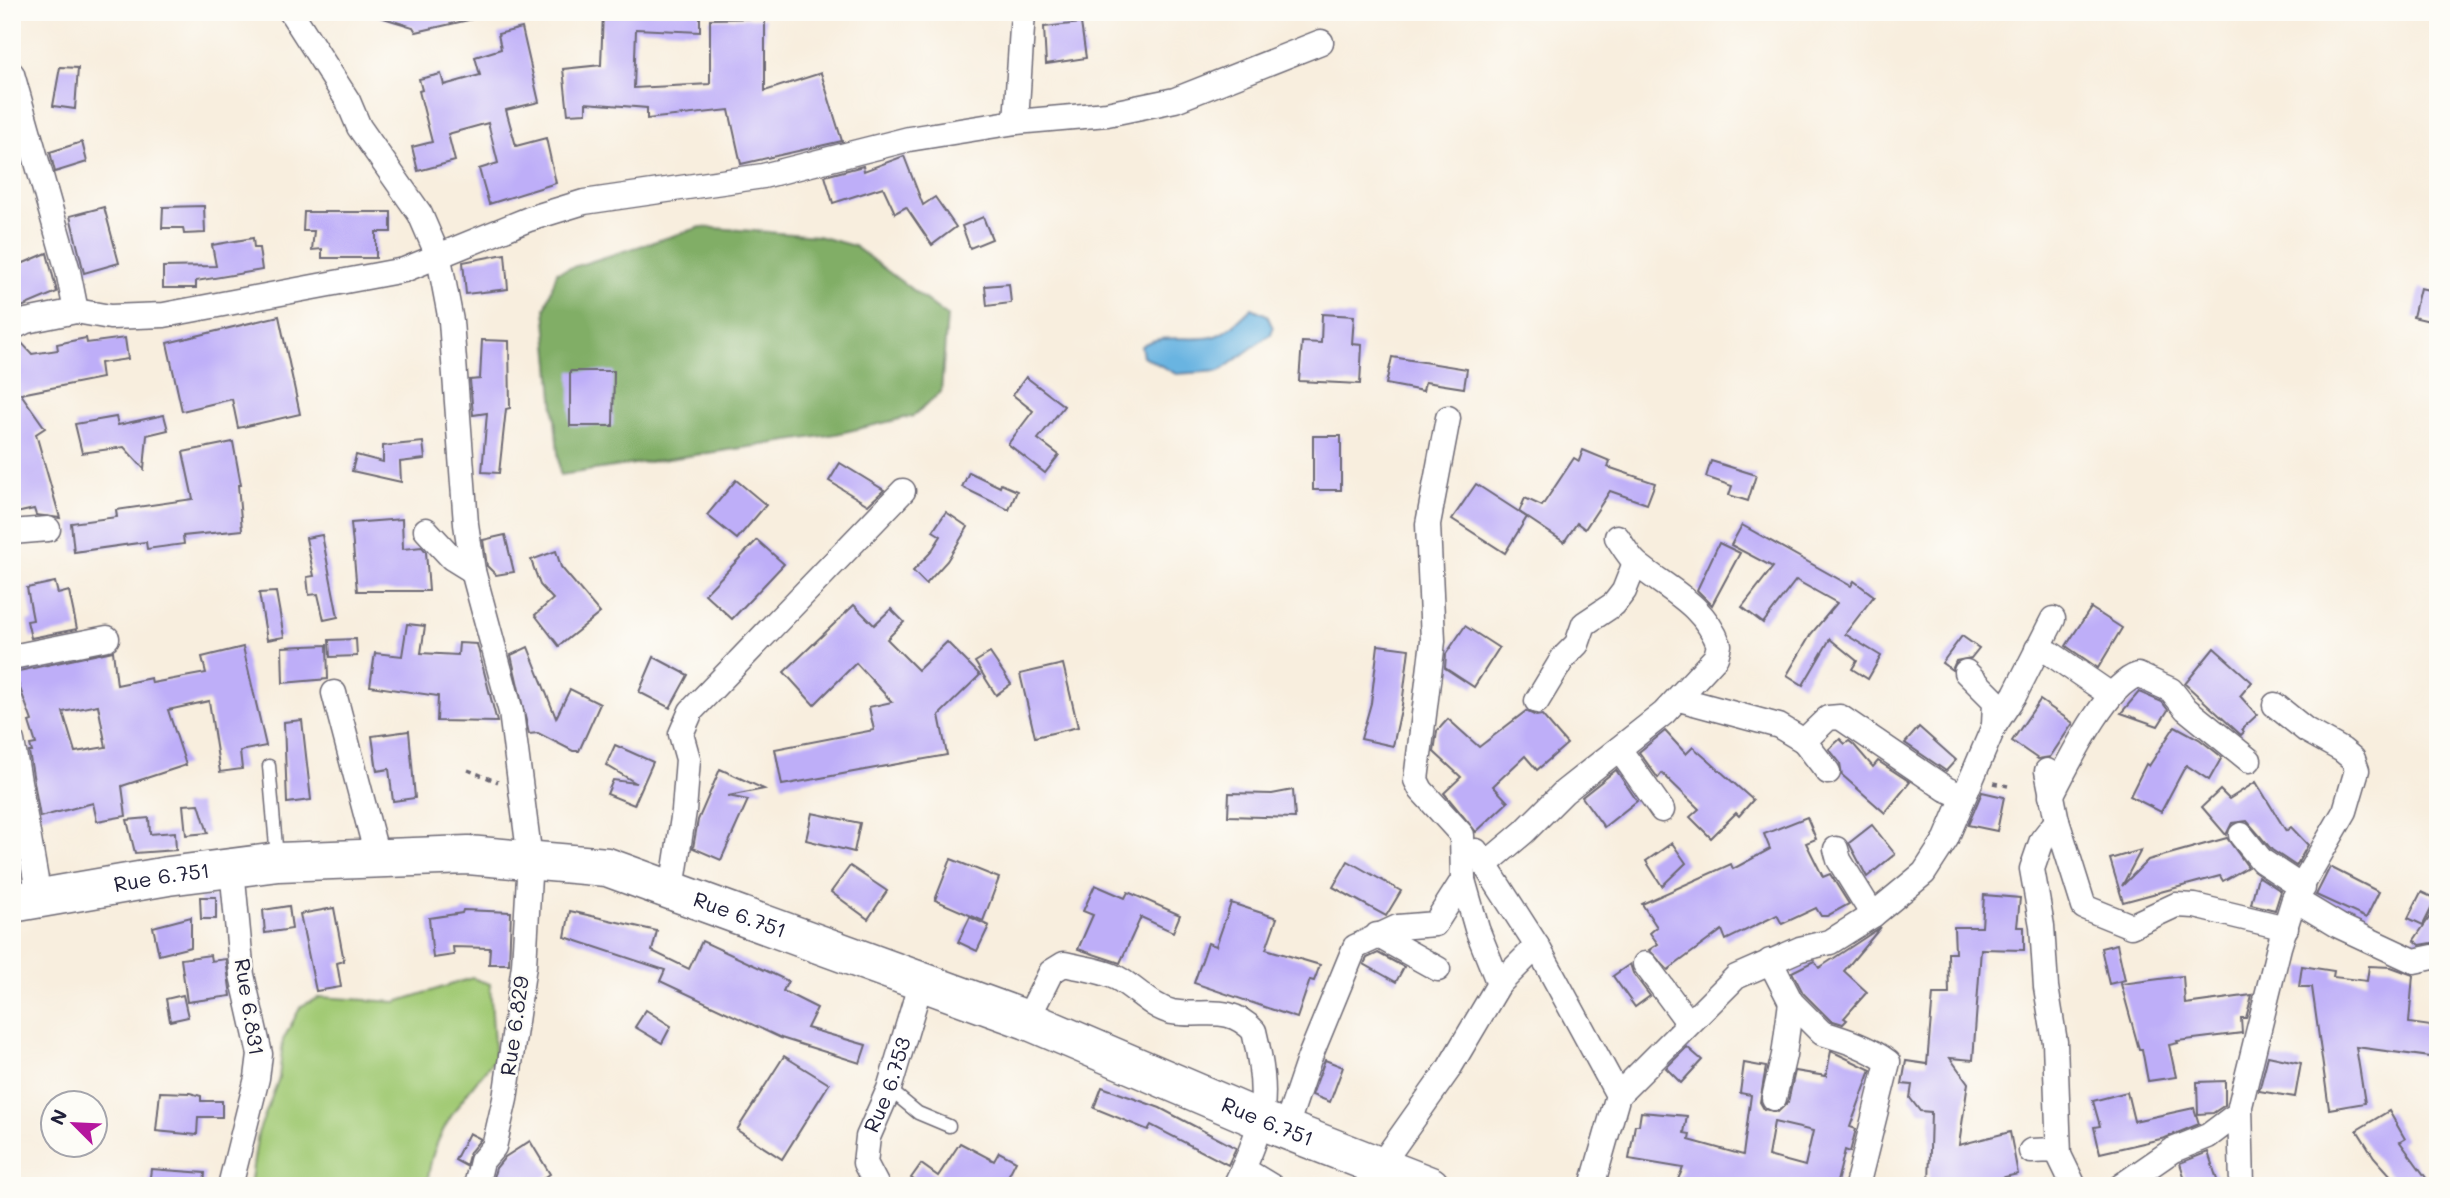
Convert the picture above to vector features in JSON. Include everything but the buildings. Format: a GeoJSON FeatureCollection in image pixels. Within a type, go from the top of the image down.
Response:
{"type":"FeatureCollection","features":[{"type":"Feature","properties":{"kind":"main road","name":"Rue 6.751"},"geometry":{"type":"LineString","coordinates":[[25,900],[278,862],[377,856],[468,855],[607,867],[1027,1020],[1274,1124],[1373,1175],[1430,1186]]}},
{"type":"Feature","properties":{"kind":"street","name":"Rue 6.829"},"geometry":{"type":"LineString","coordinates":[[291,12],[348,101],[359,127],[420,214],[439,258],[452,321],[466,524],[473,571],[511,712],[530,859],[524,965],[505,1099],[494,1147],[482,1161],[476,1186]]}},
{"type":"Feature","properties":{"kind":"street"},"geometry":{"type":"LineString","coordinates":[[1016,122],[1024,12]]}},
{"type":"Feature","properties":{"kind":"street"},"geometry":{"type":"LineString","coordinates":[[12,328],[26,321],[76,311],[110,317],[164,315],[404,270],[439,258],[508,227],[584,202],[763,176],[909,139],[1016,122],[1107,114],[1175,100],[1321,42]]}},
{"type":"Feature","properties":{"kind":"street"},"geometry":{"type":"LineString","coordinates":[[12,74],[68,271],[76,311]]}},
{"type":"Feature","properties":{"kind":"street"},"geometry":{"type":"LineString","coordinates":[[1448,418],[1430,500],[1433,641],[1416,780],[1421,790],[1486,864],[1537,946],[1618,1095]]}},
{"type":"Feature","properties":{"kind":"street"},"geometry":{"type":"LineString","coordinates":[[672,889],[688,759],[681,734],[691,710],[903,491]]}},
{"type":"Feature","properties":{"kind":"street"},"geometry":{"type":"LineString","coordinates":[[12,532],[48,529]]}},
{"type":"Feature","properties":{"kind":"street"},"geometry":{"type":"LineString","coordinates":[[426,530],[452,558],[473,571]]}},
{"type":"Feature","properties":{"kind":"street"},"geometry":{"type":"LineString","coordinates":[[1486,864],[1524,832],[1564,792],[1679,699],[1716,657],[1719,645],[1701,615],[1672,587],[1635,563],[1617,537]]}},
{"type":"Feature","properties":{"kind":"street"},"geometry":{"type":"LineString","coordinates":[[1537,701],[1563,658],[1577,644],[1584,624],[1614,604],[1625,592],[1635,563]]}},
{"type":"Feature","properties":{"kind":"street"},"geometry":{"type":"LineString","coordinates":[[1592,1186],[1618,1095],[1646,1070],[1688,1023],[1736,977],[1770,961],[1830,942],[1913,885],[1932,863],[1946,839],[1994,726],[2015,694],[2053,619]]}},
{"type":"Feature","properties":{"kind":"street"},"geometry":{"type":"LineString","coordinates":[[12,657],[107,638]]}},
{"type":"Feature","properties":{"kind":"street"},"geometry":{"type":"LineString","coordinates":[[2037,649],[2050,653],[2111,695]]}},
{"type":"Feature","properties":{"kind":"street"},"geometry":{"type":"LineString","coordinates":[[1966,672],[1995,701],[1994,726]]}},
{"type":"Feature","properties":{"kind":"street"},"geometry":{"type":"LineString","coordinates":[[2052,796],[2086,731],[2111,695],[2131,677],[2143,676],[2171,690],[2186,709],[2249,760]]}},
{"type":"Feature","properties":{"kind":"street"},"geometry":{"type":"LineString","coordinates":[[334,693],[377,856]]}},
{"type":"Feature","properties":{"kind":"street"},"geometry":{"type":"LineString","coordinates":[[1679,699],[1779,726],[1804,741],[1828,772]]}},
{"type":"Feature","properties":{"kind":"street"},"geometry":{"type":"LineString","coordinates":[[2242,1186],[2238,1118],[2286,928],[2299,894],[2345,811],[2357,770],[2353,759],[2342,750],[2306,730],[2275,705]]}},
{"type":"Feature","properties":{"kind":"street"},"geometry":{"type":"LineString","coordinates":[[1804,741],[1828,718],[1840,718],[1946,789],[1962,796]]}},
{"type":"Feature","properties":{"kind":"street"},"geometry":{"type":"LineString","coordinates":[[12,741],[25,900]]}},
{"type":"Feature","properties":{"kind":"street"},"geometry":{"type":"LineString","coordinates":[[1619,749],[1662,810]]}},
{"type":"Feature","properties":{"kind":"street"},"geometry":{"type":"LineString","coordinates":[[2047,771],[2057,821],[2084,906],[2122,925],[2131,926],[2176,905],[2195,906],[2286,928]]}},
{"type":"Feature","properties":{"kind":"street"},"geometry":{"type":"LineString","coordinates":[[2057,821],[2042,841],[2032,869],[2042,926],[2046,987],[2054,1042],[2059,1155]]}},
{"type":"Feature","properties":{"kind":"street"},"geometry":{"type":"LineString","coordinates":[[1462,835],[1463,880],[1477,929],[1499,984]]}},
{"type":"Feature","properties":{"kind":"street"},"geometry":{"type":"LineString","coordinates":[[2241,835],[2262,861],[2339,926],[2414,961],[2438,956]]}},
{"type":"Feature","properties":{"kind":"street"},"geometry":{"type":"LineString","coordinates":[[1836,849],[1839,860],[1873,915]]}},
{"type":"Feature","properties":{"kind":"street","name":"Rue 6.831"},"geometry":{"type":"LineString","coordinates":[[230,1186],[257,1078],[260,1054],[242,975],[232,868]]}},
{"type":"Feature","properties":{"kind":"street"},"geometry":{"type":"LineString","coordinates":[[1271,1186],[1239,1177],[1274,1124],[1309,1059],[1355,947],[1398,927],[1435,924],[1463,880]]}},
{"type":"Feature","properties":{"kind":"street"},"geometry":{"type":"LineString","coordinates":[[1377,935],[1438,969]]}},
{"type":"Feature","properties":{"kind":"street"},"geometry":{"type":"LineString","coordinates":[[1373,1175],[1448,1070],[1499,984],[1537,946]]}},
{"type":"Feature","properties":{"kind":"street"},"geometry":{"type":"LineString","coordinates":[[1770,961],[1791,1002],[1822,1033],[1831,1034],[1877,1054],[1888,1062],[1857,1186]]}},
{"type":"Feature","properties":{"kind":"street"},"geometry":{"type":"LineString","coordinates":[[1027,1020],[1051,972],[1064,964],[1111,976],[1152,1003],[1173,1012],[1232,1015],[1254,1031],[1274,1124]]}},
{"type":"Feature","properties":{"kind":"street"},"geometry":{"type":"LineString","coordinates":[[1645,964],[1688,1023]]}},
{"type":"Feature","properties":{"kind":"street","name":"Rue 6.753"},"geometry":{"type":"LineString","coordinates":[[877,1186],[865,1163],[868,1137],[889,1089],[921,982]]}},
{"type":"Feature","properties":{"kind":"street"},"geometry":{"type":"LineString","coordinates":[[1774,1098],[1784,1055],[1791,1002]]}},
{"type":"Feature","properties":{"kind":"street"},"geometry":{"type":"LineString","coordinates":[[2121,1186],[2173,1150],[2208,1136],[2232,1118],[2238,1118]]}},
{"type":"Feature","properties":{"kind":"street"},"geometry":{"type":"LineString","coordinates":[[2031,1152],[2056,1150],[2074,1186]]}},
{"type":"Feature","properties":{"kind":"lane"},"geometry":{"type":"LineString","coordinates":[[269,766],[278,862]]}},
{"type":"Feature","properties":{"kind":"lane"},"geometry":{"type":"LineString","coordinates":[[889,1089],[918,1114],[948,1126]]}},
{"type":"Feature","properties":{"kind":"path"},"geometry":{"type":"LineString","coordinates":[[468,770],[521,788]]}},
{"type":"Feature","properties":{"kind":"green space"},"geometry":{"type":"Polygon","coordinates":[[[701,227],[818,236],[854,246],[947,316],[941,392],[913,416],[836,434],[560,475],[545,309],[557,272],[701,227]]]}},
{"type":"Feature","properties":{"kind":"green space"},"geometry":{"type":"Polygon","coordinates":[[[472,978],[490,984],[495,1059],[472,1086],[441,1134],[429,1169],[428,1186],[250,1186],[258,1133],[279,1078],[283,1040],[301,1006],[320,997],[396,1002],[472,978]]]}},
{"type":"Feature","properties":{"kind":"water"},"geometry":{"type":"Polygon","coordinates":[[[1252,308],[1267,315],[1273,328],[1271,334],[1220,371],[1176,374],[1143,356],[1141,346],[1158,339],[1218,335],[1252,308]]]}}]}
